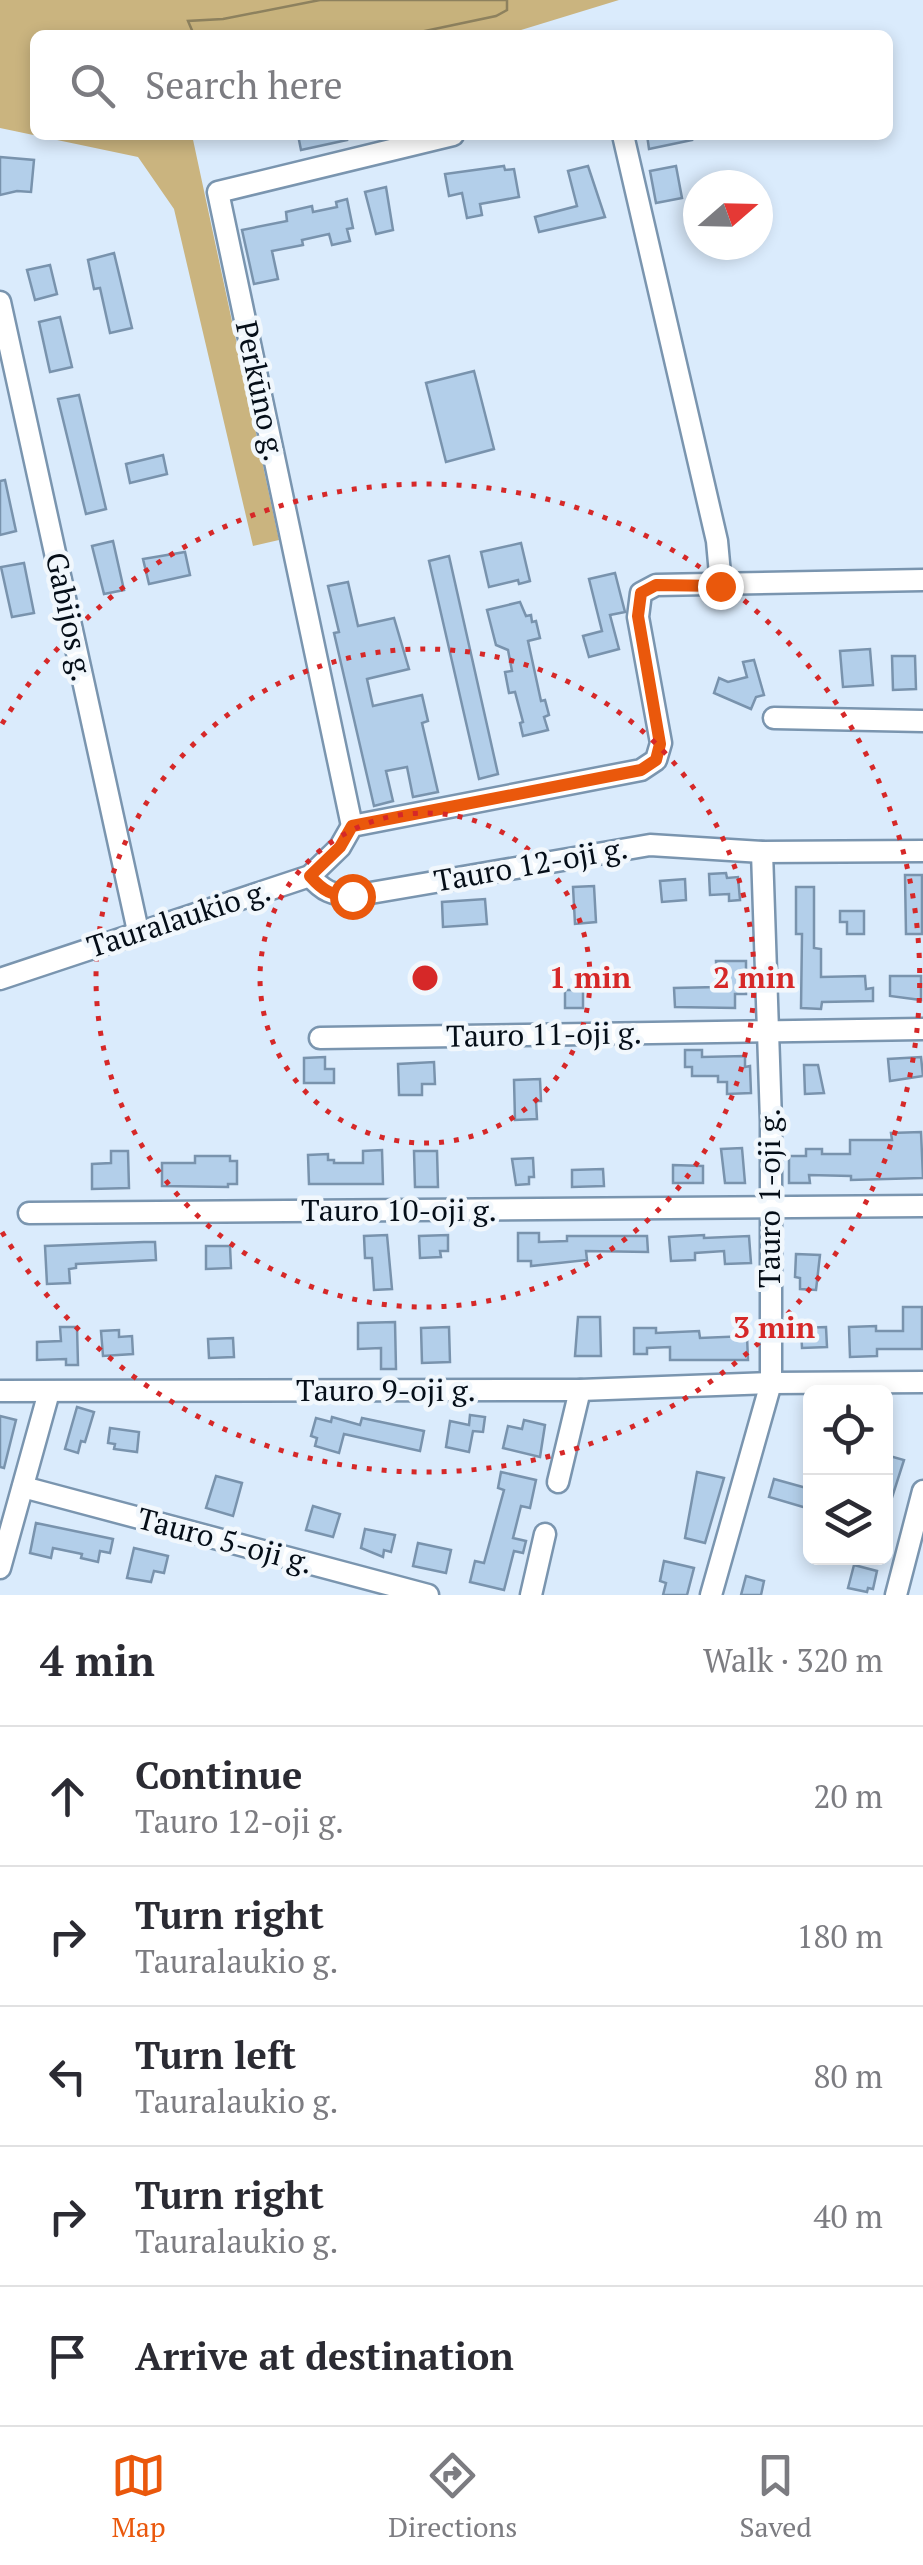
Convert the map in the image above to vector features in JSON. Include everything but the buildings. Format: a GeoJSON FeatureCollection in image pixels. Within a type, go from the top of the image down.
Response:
{"type":"FeatureCollection","features":[{"type":"Feature","properties":{"kind":"street","name":"Perkūno g."},"geometry":{"type":"LineString","coordinates":[[352,826],[218,192],[432,140]]}},
{"type":"Feature","properties":{"kind":"street"},"geometry":{"type":"LineString","coordinates":[[624,140],[718,540],[720,586]]}},
{"type":"Feature","properties":{"kind":"street","name":"Gabijos g."},"geometry":{"type":"LineString","coordinates":[[0,302],[138,932]]}},
{"type":"Feature","properties":{"kind":"street"},"geometry":{"type":"LineString","coordinates":[[352,826],[641,770],[656,760],[660,744],[638,616],[641,593],[656,585],[923,580]]}},
{"type":"Feature","properties":{"kind":"street"},"geometry":{"type":"LineString","coordinates":[[774,718],[923,720]]}},
{"type":"Feature","properties":{"kind":"street","name":"Tauralaukio g."},"geometry":{"type":"LineString","coordinates":[[0,979],[310,876],[340,847],[352,826]]}},
{"type":"Feature","properties":{"kind":"street","name":"Tauro 12-oji g."},"geometry":{"type":"LineString","coordinates":[[310,876],[322,890],[336,896],[352,896],[650,846],[762,852],[923,851]]}},
{"type":"Feature","properties":{"kind":"street","name":"Tauro 1-oji g."},"geometry":{"type":"LineString","coordinates":[[711,1595],[771,1383],[771,1121],[762,852]]}},
{"type":"Feature","properties":{"kind":"street","name":"Tauro 11-oji g."},"geometry":{"type":"LineString","coordinates":[[320,1038],[923,1028]]}},
{"type":"Feature","properties":{"kind":"street","name":"Tauro 10-oji g."},"geometry":{"type":"LineString","coordinates":[[29,1213],[923,1206]]}},
{"type":"Feature","properties":{"kind":"street","name":"Tauro 9-oji g."},"geometry":{"type":"LineString","coordinates":[[0,1391],[580,1390],[923,1382]]}},
{"type":"Feature","properties":{"kind":"street"},"geometry":{"type":"LineString","coordinates":[[558,1482],[580,1390]]}},
{"type":"Feature","properties":{"kind":"street"},"geometry":{"type":"LineString","coordinates":[[0,1568],[49,1392]]}},
{"type":"Feature","properties":{"kind":"street","name":"Tauro 5-oji g."},"geometry":{"type":"LineString","coordinates":[[23,1488],[428,1595]]}},
{"type":"Feature","properties":{"kind":"street"},"geometry":{"type":"LineString","coordinates":[[896,1595],[923,1491]]}},
{"type":"Feature","properties":{"kind":"street"},"geometry":{"type":"LineString","coordinates":[[530,1595],[545,1534]]}},
{"type":"Feature","properties":{"kind":"shaded area"},"geometry":{"type":"Polygon","coordinates":[[[0,0],[320,0],[223,19],[189,21],[192,30],[30,30],[30,134],[0,128],[0,0]]]}},
{"type":"Feature","properties":{"kind":"shaded area"},"geometry":{"type":"Polygon","coordinates":[[[320,0],[507,0],[507,10],[496,16],[430,30],[192,30],[188,21],[223,19],[320,0]]]}},
{"type":"Feature","properties":{"kind":"shaded area"},"geometry":{"type":"Polygon","coordinates":[[[507,0],[619,0],[521,30],[430,30],[496,16],[507,10],[507,0]]]}},
{"type":"Feature","properties":{"kind":"shaded area"},"geometry":{"type":"Polygon","coordinates":[[[57,140],[193,140],[279,540],[253,546],[174,209],[138,157],[57,140]]]}},
{"type":"Feature","properties":{"kind":"route"},"geometry":{"type":"LineString","coordinates":[[352,896],[336,896],[322,890],[310,876],[340,847],[352,826],[641,770],[656,760],[660,744],[658,720],[638,616],[641,593],[656,585],[720,586]]}}]}
